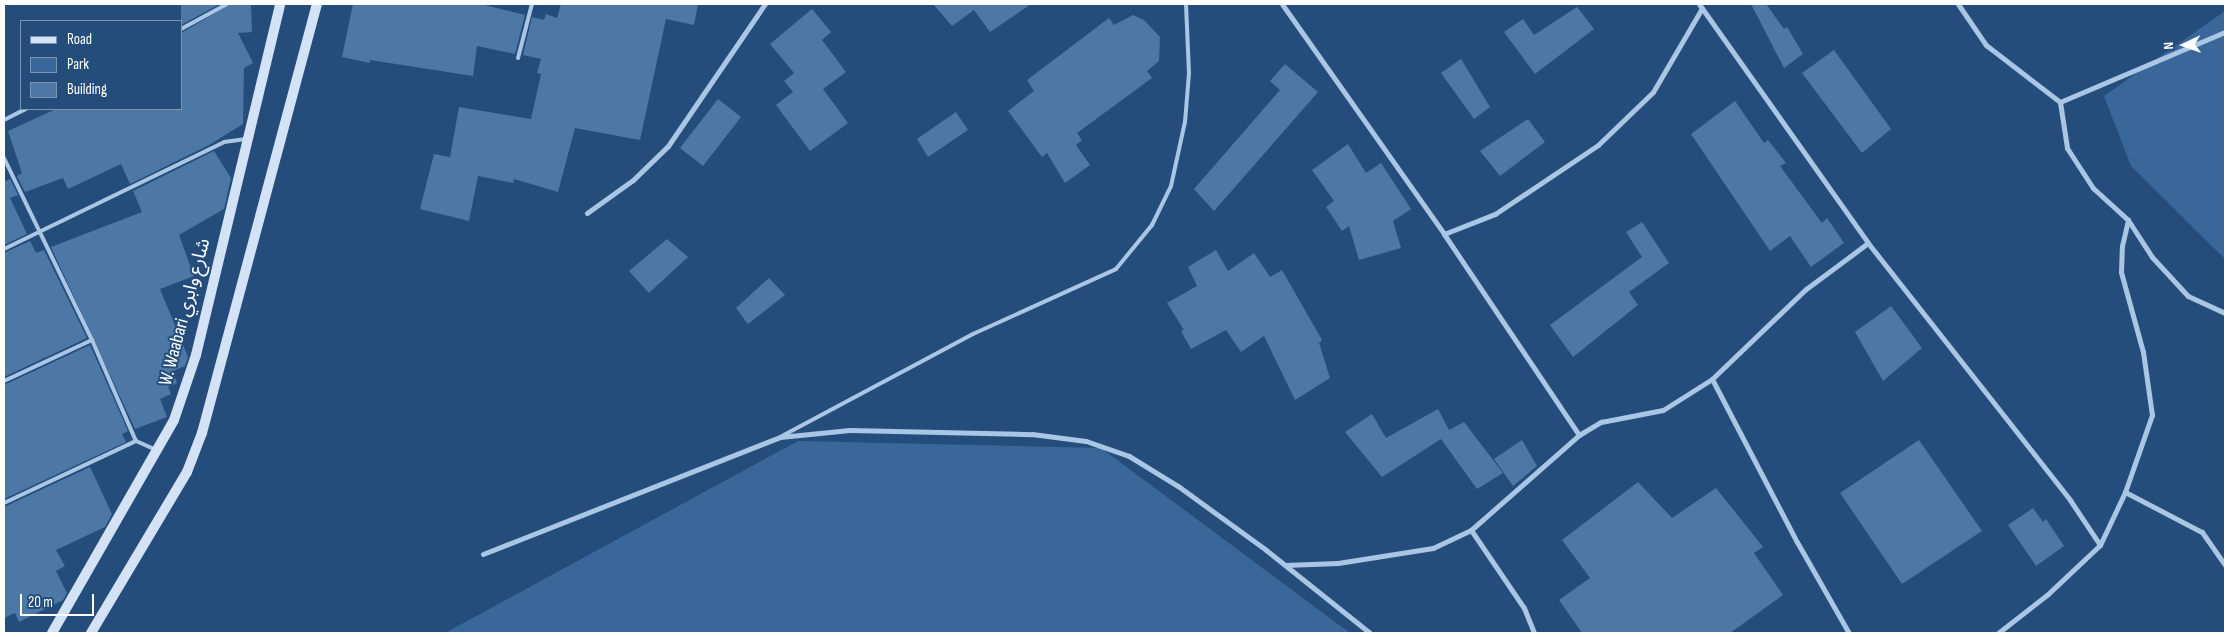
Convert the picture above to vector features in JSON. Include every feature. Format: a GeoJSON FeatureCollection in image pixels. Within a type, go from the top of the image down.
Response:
{"type":"FeatureCollection","features":[{"type":"Feature","properties":{"kind":"main road","name":"W. Waabari شارع وابري"},"geometry":{"type":"LineString","coordinates":[[52,633],[158,451],[174,420],[196,355],[246,139],[280,4]]}},
{"type":"Feature","properties":{"kind":"main road"},"geometry":{"type":"LineString","coordinates":[[91,633],[186,472],[202,433],[317,4]]}},
{"type":"Feature","properties":{"kind":"street"},"geometry":{"type":"LineString","coordinates":[[587,213],[633,180],[668,146],[765,4]]}},
{"type":"Feature","properties":{"kind":"street"},"geometry":{"type":"LineString","coordinates":[[1282,4],[1444,234],[1579,435]]}},
{"type":"Feature","properties":{"kind":"street"},"geometry":{"type":"LineString","coordinates":[[1958,4],[1986,45],[2060,102],[2067,148],[2093,188],[2128,220],[2152,257],[2188,296],[2225,314]]}},
{"type":"Feature","properties":{"kind":"street"},"geometry":{"type":"LineString","coordinates":[[1444,234],[1495,214],[1598,145],[1653,92],[1701,6],[1868,243],[2070,500],[2100,545]]}},
{"type":"Feature","properties":{"kind":"street"},"geometry":{"type":"LineString","coordinates":[[2060,102],[2225,32]]}},
{"type":"Feature","properties":{"kind":"street"},"geometry":{"type":"LineString","coordinates":[[1998,633],[2048,594],[2100,545],[2125,492],[2152,415],[2143,352],[2121,272],[2122,246],[2128,220]]}},
{"type":"Feature","properties":{"kind":"street"},"geometry":{"type":"LineString","coordinates":[[1284,564],[1338,563],[1433,548],[1471,530],[1579,435],[1600,422],[1663,410],[1712,379],[1806,289],[1868,243]]}},
{"type":"Feature","properties":{"kind":"street"},"geometry":{"type":"LineString","coordinates":[[1712,379],[1797,542],[1849,633]]}},
{"type":"Feature","properties":{"kind":"street"},"geometry":{"type":"LineString","coordinates":[[483,554],[780,437],[850,430],[949,430],[1032,434],[1086,442],[1129,456],[1170,481],[1284,564],[1370,633]]}},
{"type":"Feature","properties":{"kind":"street"},"geometry":{"type":"LineString","coordinates":[[2125,492],[2202,532],[2225,566]]}},
{"type":"Feature","properties":{"kind":"street"},"geometry":{"type":"LineString","coordinates":[[1471,530],[1524,608],[1534,633]]}},
{"type":"Feature","properties":{"kind":"lane"},"geometry":{"type":"LineString","coordinates":[[182,28],[227,4]]}},
{"type":"Feature","properties":{"kind":"lane"},"geometry":{"type":"LineString","coordinates":[[518,58],[532,4]]}},
{"type":"Feature","properties":{"kind":"lane"},"geometry":{"type":"LineString","coordinates":[[780,437],[973,334],[1116,269],[1152,225],[1171,186],[1185,122],[1189,73],[1186,4]]}},
{"type":"Feature","properties":{"kind":"lane"},"geometry":{"type":"LineString","coordinates":[[4,120],[24,110]]}},
{"type":"Feature","properties":{"kind":"lane"},"geometry":{"type":"LineString","coordinates":[[4,248],[224,142],[246,139]]}},
{"type":"Feature","properties":{"kind":"lane"},"geometry":{"type":"LineString","coordinates":[[4,158],[38,232],[92,340],[136,441],[158,451]]}},
{"type":"Feature","properties":{"kind":"lane"},"geometry":{"type":"LineString","coordinates":[[4,381],[92,340]]}},
{"type":"Feature","properties":{"kind":"lane"},"geometry":{"type":"LineString","coordinates":[[4,503],[136,441]]}},
{"type":"Feature","properties":{"kind":"green space"},"geometry":{"type":"Polygon","coordinates":[[[2225,11],[2225,259],[2131,166],[2104,96],[2225,11]]]}},
{"type":"Feature","properties":{"kind":"green space"},"geometry":{"type":"Polygon","coordinates":[[[798,441],[1101,448],[1350,633],[445,633],[798,441]]]}},
{"type":"Feature","properties":{"kind":"building"},"geometry":{"type":"Polygon","coordinates":[[[181,4],[220,4],[182,24],[181,4]]]}},
{"type":"Feature","properties":{"kind":"building"},"geometry":{"type":"Polygon","coordinates":[[[231,4],[251,4],[252,32],[238,33],[253,63],[244,68],[243,124],[209,145],[130,184],[121,164],[68,189],[63,178],[25,192],[17,176],[22,173],[8,131],[54,110],[182,110],[182,32],[231,4]]]}},
{"type":"Feature","properties":{"kind":"building"},"geometry":{"type":"Polygon","coordinates":[[[353,4],[480,4],[525,15],[515,54],[477,46],[473,76],[370,60],[370,63],[342,57],[353,4]]]}},
{"type":"Feature","properties":{"kind":"building"},"geometry":{"type":"Polygon","coordinates":[[[561,4],[698,4],[694,25],[666,19],[640,140],[575,128],[558,192],[514,179],[513,183],[478,176],[469,221],[420,209],[434,154],[450,157],[459,107],[531,119],[541,74],[537,73],[541,59],[523,55],[532,17],[544,20],[546,14],[557,18],[561,4]]]}},
{"type":"Feature","properties":{"kind":"building"},"geometry":{"type":"Polygon","coordinates":[[[933,4],[1031,4],[990,32],[974,10],[952,26],[933,4]]]}},
{"type":"Feature","properties":{"kind":"building"},"geometry":{"type":"Polygon","coordinates":[[[1751,4],[1766,4],[1784,29],[1787,27],[1803,54],[1784,68],[1751,4]]]}},
{"type":"Feature","properties":{"kind":"building"},"geometry":{"type":"Polygon","coordinates":[[[1577,7],[1594,29],[1535,74],[1504,32],[1523,19],[1534,35],[1577,7]]]}},
{"type":"Feature","properties":{"kind":"building"},"geometry":{"type":"Polygon","coordinates":[[[812,9],[831,32],[822,40],[846,72],[823,89],[848,123],[810,151],[776,105],[793,92],[784,81],[794,73],[770,44],[812,9]]]}},
{"type":"Feature","properties":{"kind":"building"},"geometry":{"type":"Polygon","coordinates":[[[1133,15],[1144,20],[1160,37],[1159,61],[1147,71],[1152,78],[1077,133],[1082,140],[1076,145],[1090,165],[1065,183],[1047,153],[1042,157],[1008,111],[1034,91],[1027,80],[1109,18],[1114,25],[1133,15]]]}},
{"type":"Feature","properties":{"kind":"building"},"geometry":{"type":"Polygon","coordinates":[[[1834,50],[1891,129],[1862,153],[1802,73],[1834,50]]]}},
{"type":"Feature","properties":{"kind":"building"},"geometry":{"type":"Polygon","coordinates":[[[1461,59],[1490,107],[1474,119],[1441,73],[1461,59]]]}},
{"type":"Feature","properties":{"kind":"building"},"geometry":{"type":"Polygon","coordinates":[[[1285,64],[1318,92],[1214,211],[1194,189],[1280,90],[1270,81],[1285,64]]]}},
{"type":"Feature","properties":{"kind":"building"},"geometry":{"type":"Polygon","coordinates":[[[718,99],[741,117],[703,166],[680,148],[718,99]]]}},
{"type":"Feature","properties":{"kind":"building"},"geometry":{"type":"Polygon","coordinates":[[[1735,101],[1764,143],[1768,140],[1786,163],[1780,166],[1822,223],[1827,218],[1844,243],[1811,267],[1790,236],[1770,251],[1691,134],[1735,101]]]}},
{"type":"Feature","properties":{"kind":"building"},"geometry":{"type":"Polygon","coordinates":[[[956,112],[968,130],[928,157],[917,139],[956,112]]]}},
{"type":"Feature","properties":{"kind":"building"},"geometry":{"type":"Polygon","coordinates":[[[1528,119],[1545,142],[1500,176],[1480,151],[1528,119]]]}},
{"type":"Feature","properties":{"kind":"building"},"geometry":{"type":"Polygon","coordinates":[[[1348,144],[1366,173],[1381,163],[1411,209],[1393,221],[1401,248],[1359,260],[1349,226],[1342,231],[1326,207],[1334,201],[1312,170],[1348,144]]]}},
{"type":"Feature","properties":{"kind":"building"},"geometry":{"type":"Polygon","coordinates":[[[214,151],[231,178],[224,209],[179,235],[194,276],[160,289],[188,357],[185,366],[173,371],[177,383],[168,387],[171,394],[160,399],[167,417],[135,429],[51,247],[142,212],[133,191],[214,151]]]}},
{"type":"Feature","properties":{"kind":"building"},"geometry":{"type":"Polygon","coordinates":[[[10,179],[18,195],[10,198],[27,234],[4,245],[4,182],[10,179]]]}},
{"type":"Feature","properties":{"kind":"building"},"geometry":{"type":"Polygon","coordinates":[[[1642,222],[1669,263],[1629,292],[1638,305],[1573,357],[1550,325],[1642,257],[1626,232],[1642,222]]]}},
{"type":"Feature","properties":{"kind":"building"},"geometry":{"type":"Polygon","coordinates":[[[667,239],[688,257],[649,293],[629,271],[667,239]]]}},
{"type":"Feature","properties":{"kind":"building"},"geometry":{"type":"Polygon","coordinates":[[[30,241],[36,253],[44,250],[87,338],[4,377],[4,253],[30,241]]]}},
{"type":"Feature","properties":{"kind":"building"},"geometry":{"type":"Polygon","coordinates":[[[1216,250],[1228,271],[1254,253],[1270,277],[1282,270],[1322,340],[1319,343],[1330,378],[1295,400],[1264,336],[1241,352],[1226,330],[1191,349],[1181,331],[1184,330],[1167,303],[1197,286],[1188,267],[1216,250]]]}},
{"type":"Feature","properties":{"kind":"building"},"geometry":{"type":"Polygon","coordinates":[[[769,278],[785,295],[748,324],[736,308],[769,278]]]}},
{"type":"Feature","properties":{"kind":"building"},"geometry":{"type":"Polygon","coordinates":[[[1891,306],[1922,348],[1883,381],[1855,332],[1891,306]]]}},
{"type":"Feature","properties":{"kind":"building"},"geometry":{"type":"Polygon","coordinates":[[[90,345],[128,431],[122,434],[126,442],[4,499],[4,385],[90,345]]]}},
{"type":"Feature","properties":{"kind":"building"},"geometry":{"type":"Polygon","coordinates":[[[1438,409],[1449,430],[1464,422],[1503,473],[1477,489],[1441,439],[1382,477],[1345,432],[1372,414],[1386,438],[1438,409]]]}},
{"type":"Feature","properties":{"kind":"building"},"geometry":{"type":"Polygon","coordinates":[[[1522,440],[1537,466],[1513,486],[1494,459],[1522,440]]]}},
{"type":"Feature","properties":{"kind":"building"},"geometry":{"type":"Polygon","coordinates":[[[1919,440],[1982,531],[1902,584],[1840,493],[1919,440]]]}},
{"type":"Feature","properties":{"kind":"building"},"geometry":{"type":"Polygon","coordinates":[[[90,467],[112,514],[105,527],[56,550],[65,566],[56,571],[67,593],[63,600],[19,622],[15,613],[4,618],[4,507],[90,467]]]}},
{"type":"Feature","properties":{"kind":"building"},"geometry":{"type":"Polygon","coordinates":[[[1638,482],[1672,518],[1716,488],[1763,547],[1754,553],[1783,595],[1730,633],[1582,633],[1559,600],[1590,578],[1562,540],[1638,482]]]}},
{"type":"Feature","properties":{"kind":"building"},"geometry":{"type":"Polygon","coordinates":[[[2033,508],[2043,522],[2046,519],[2064,546],[2036,566],[2008,525],[2033,508]]]}}]}
